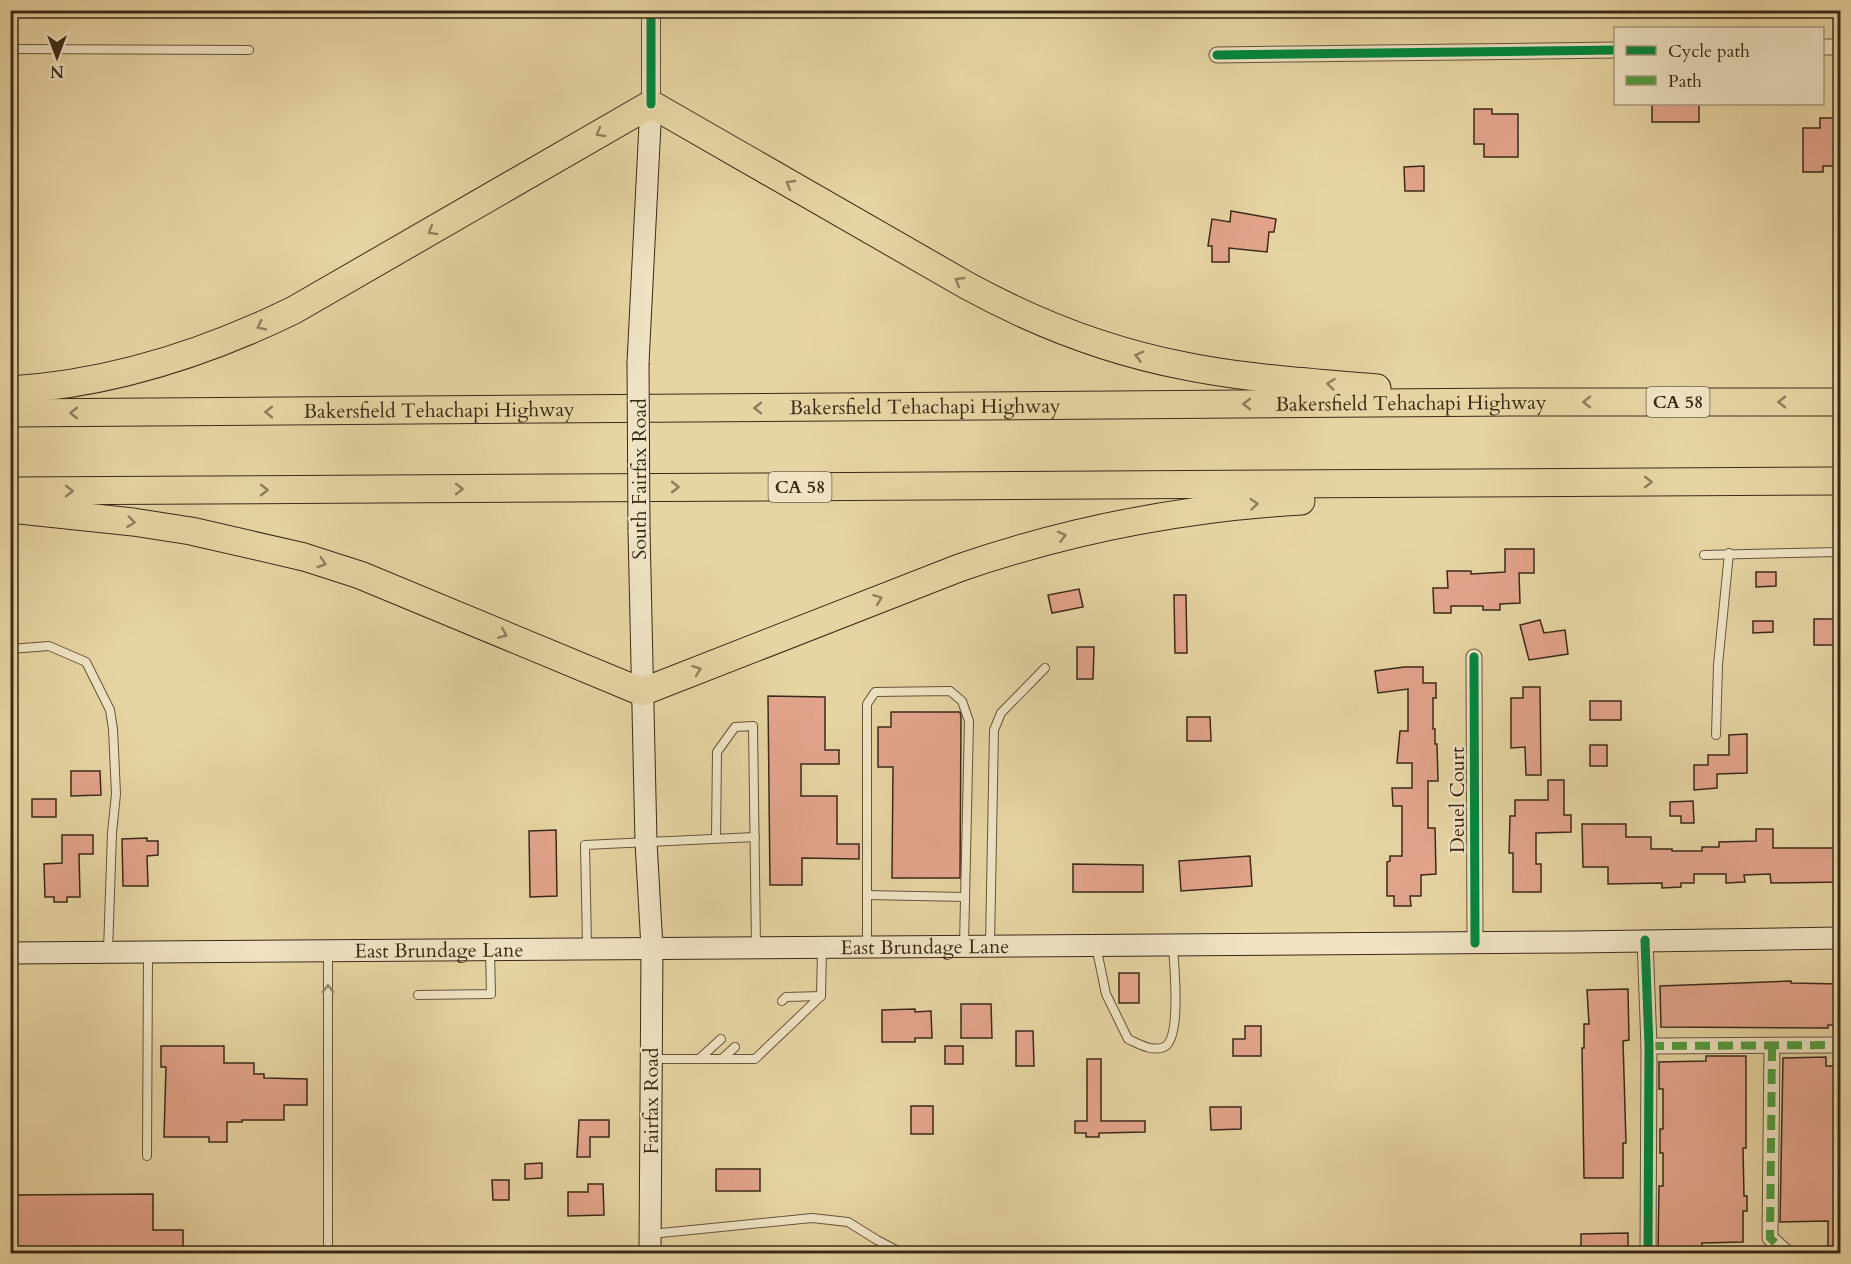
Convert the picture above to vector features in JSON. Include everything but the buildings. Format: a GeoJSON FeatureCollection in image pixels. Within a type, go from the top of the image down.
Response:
{"type":"FeatureCollection","features":[{"type":"Feature","properties":{"kind":"highway"},"geometry":{"type":"LineString","coordinates":[[10,390],[64,385],[112,377],[187,356],[251,331],[294,310],[651,104],[993,300],[1046,325],[1092,342],[1138,356],[1225,372],[1515,402]]}},
{"type":"Feature","properties":{"kind":"highway","name":"Bakersfield Tehachapi Highway"},"geometry":{"type":"LineString","coordinates":[[10,414],[1515,402],[1840,402]]}},
{"type":"Feature","properties":{"kind":"highway","name":"CA 58"},"geometry":{"type":"LineString","coordinates":[[10,491],[1840,480]]}},
{"type":"Feature","properties":{"kind":"highway"},"geometry":{"type":"LineString","coordinates":[[10,509],[133,522],[190,531],[304,557],[360,575],[642,692],[959,568],[1060,536],[1117,523],[1174,513],[1252,504],[1589,482]]}},
{"type":"Feature","properties":{"kind":"main road","name":"South Fairfax Road"},"geometry":{"type":"LineString","coordinates":[[651,104],[638,363],[642,692],[646,842],[652,948]]}},
{"type":"Feature","properties":{"kind":"main road","name":"East Brundage Lane"},"geometry":{"type":"LineString","coordinates":[[10,953],[1840,938]]}},
{"type":"Feature","properties":{"kind":"main road","name":"Fairfax Road"},"geometry":{"type":"LineString","coordinates":[[650,1244],[652,948]]}},
{"type":"Feature","properties":{"kind":"street","name":"South Fairfax Road"},"geometry":{"type":"LineString","coordinates":[[651,10],[651,104]]}},
{"type":"Feature","properties":{"kind":"street"},"geometry":{"type":"LineString","coordinates":[[1824,47],[1840,47]]}},
{"type":"Feature","properties":{"kind":"street"},"geometry":{"type":"LineString","coordinates":[[1216,55],[1614,50]]}},
{"type":"Feature","properties":{"kind":"street","name":"Deuel Court"},"geometry":{"type":"LineString","coordinates":[[1474,657],[1475,942]]}},
{"type":"Feature","properties":{"kind":"street"},"geometry":{"type":"LineString","coordinates":[[1645,940],[1649,1046],[1648,1254]]}},
{"type":"Feature","properties":{"kind":"street"},"geometry":{"type":"LineString","coordinates":[[1649,1046],[1840,1045]]}},
{"type":"Feature","properties":{"kind":"street"},"geometry":{"type":"LineString","coordinates":[[1772,1046],[1770,1238],[1788,1254]]}},
{"type":"Feature","properties":{"kind":"lane"},"geometry":{"type":"LineString","coordinates":[[10,49],[249,50]]}},
{"type":"Feature","properties":{"kind":"lane"},"geometry":{"type":"LineString","coordinates":[[1704,555],[1840,552]]}},
{"type":"Feature","properties":{"kind":"lane"},"geometry":{"type":"LineString","coordinates":[[1716,735],[1718,665],[1729,553]]}},
{"type":"Feature","properties":{"kind":"lane"},"geometry":{"type":"LineString","coordinates":[[10,649],[49,646],[86,662],[110,710],[116,794],[112,833],[108,952]]}},
{"type":"Feature","properties":{"kind":"lane"},"geometry":{"type":"LineString","coordinates":[[990,946],[994,730],[1001,713],[1045,668]]}},
{"type":"Feature","properties":{"kind":"lane"},"geometry":{"type":"LineString","coordinates":[[867,947],[867,705],[875,692],[950,691],[962,701],[969,721],[964,946]]}},
{"type":"Feature","properties":{"kind":"lane"},"geometry":{"type":"LineString","coordinates":[[716,838],[717,752],[735,727],[753,726],[756,948]]}},
{"type":"Feature","properties":{"kind":"lane"},"geometry":{"type":"LineString","coordinates":[[587,948],[585,844],[755,837]]}},
{"type":"Feature","properties":{"kind":"lane"},"geometry":{"type":"LineString","coordinates":[[867,895],[965,897]]}},
{"type":"Feature","properties":{"kind":"lane"},"geometry":{"type":"LineString","coordinates":[[1096,945],[1106,994],[1128,1040],[1152,1049],[1166,1047],[1173,1038],[1176,1003],[1173,945]]}},
{"type":"Feature","properties":{"kind":"lane"},"geometry":{"type":"LineString","coordinates":[[651,1059],[755,1059],[821,996],[823,947]]}},
{"type":"Feature","properties":{"kind":"lane"},"geometry":{"type":"LineString","coordinates":[[418,995],[490,993],[489,949]]}},
{"type":"Feature","properties":{"kind":"lane"},"geometry":{"type":"LineString","coordinates":[[328,951],[328,1254]]}},
{"type":"Feature","properties":{"kind":"lane"},"geometry":{"type":"LineString","coordinates":[[147,1156],[148,952]]}},
{"type":"Feature","properties":{"kind":"lane"},"geometry":{"type":"LineString","coordinates":[[782,998],[821,996]]}},
{"type":"Feature","properties":{"kind":"lane"},"geometry":{"type":"LineString","coordinates":[[699,1059],[721,1039]]}},
{"type":"Feature","properties":{"kind":"lane"},"geometry":{"type":"LineString","coordinates":[[722,1059],[735,1047]]}},
{"type":"Feature","properties":{"kind":"lane"},"geometry":{"type":"LineString","coordinates":[[650,1244],[812,1218],[848,1222],[904,1254]]}},
{"type":"Feature","properties":{"kind":"marked path"},"geometry":{"type":"LineString","coordinates":[[1649,1046],[1840,1045]]}},
{"type":"Feature","properties":{"kind":"marked path"},"geometry":{"type":"LineString","coordinates":[[1772,1046],[1770,1238],[1788,1254]]}},
{"type":"Feature","properties":{"kind":"cycle path"},"geometry":{"type":"LineString","coordinates":[[651,10],[651,104]]}},
{"type":"Feature","properties":{"kind":"cycle path"},"geometry":{"type":"LineString","coordinates":[[1217,55],[1614,50]]}},
{"type":"Feature","properties":{"kind":"cycle path"},"geometry":{"type":"LineString","coordinates":[[1474,657],[1475,943]]}},
{"type":"Feature","properties":{"kind":"cycle path"},"geometry":{"type":"LineString","coordinates":[[1645,940],[1649,1046],[1648,1254]]}}]}
